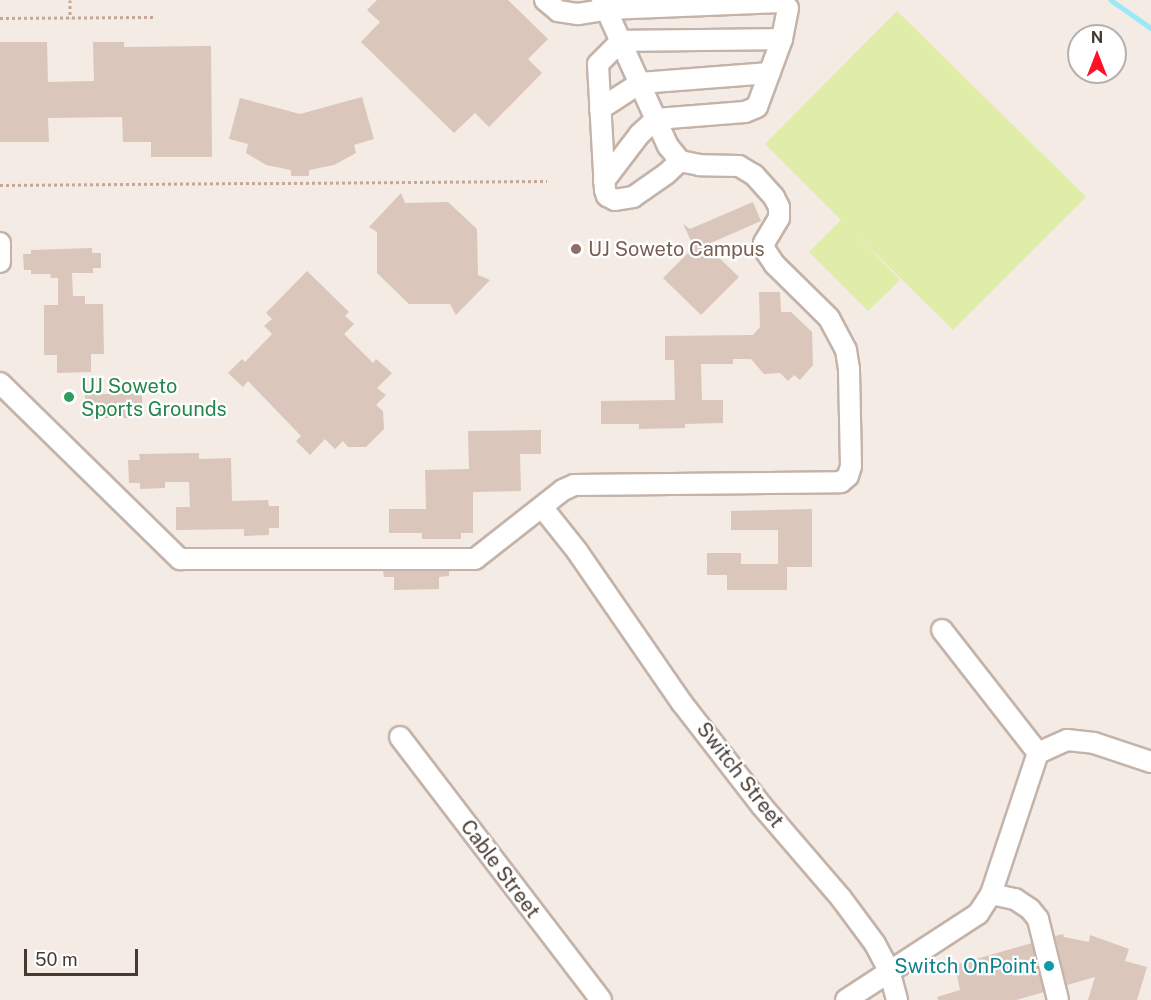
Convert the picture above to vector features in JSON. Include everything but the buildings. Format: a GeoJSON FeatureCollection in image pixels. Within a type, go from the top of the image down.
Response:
{"type":"FeatureCollection","features":[{"type":"Feature","properties":{"kind":"street"},"geometry":{"type":"LineString","coordinates":[[545,0],[565,14],[605,4],[781,2],[788,8],[782,39],[759,104],[752,110],[656,119],[639,135],[604,181]]}},
{"type":"Feature","properties":{"kind":"street"},"geometry":{"type":"LineString","coordinates":[[0,383],[178,559],[475,559],[574,485],[841,482],[850,472],[849,369],[846,350],[829,318],[775,265],[765,250],[766,238],[779,218],[777,202],[754,175],[739,165],[700,165],[680,161],[671,152],[605,4]]}},
{"type":"Feature","properties":{"kind":"street"},"geometry":{"type":"LineString","coordinates":[[680,161],[649,186],[624,200],[607,196],[604,181],[598,64],[621,41],[782,39]]}},
{"type":"Feature","properties":{"kind":"street"},"geometry":{"type":"LineString","coordinates":[[600,110],[640,83],[770,73]]}},
{"type":"Feature","properties":{"kind":"street"},"geometry":{"type":"LineString","coordinates":[[0,243],[0,262]]}},
{"type":"Feature","properties":{"kind":"street","name":"Switch Street"},"geometry":{"type":"LineString","coordinates":[[542,507],[577,551],[669,685],[761,805],[841,898],[875,944],[889,970],[897,1000]]}},
{"type":"Feature","properties":{"kind":"street"},"geometry":{"type":"LineString","coordinates":[[942,630],[1038,753]]}},
{"type":"Feature","properties":{"kind":"street","name":"Cable Street"},"geometry":{"type":"LineString","coordinates":[[400,737],[601,1000]]}},
{"type":"Feature","properties":{"kind":"street"},"geometry":{"type":"LineString","coordinates":[[846,1000],[889,970],[917,956],[978,914],[991,894],[1038,753],[1067,740],[1094,743],[1151,762]]}},
{"type":"Feature","properties":{"kind":"street"},"geometry":{"type":"LineString","coordinates":[[991,894],[1014,899],[1030,909],[1038,919],[1058,1000]]}},
{"type":"Feature","properties":{"kind":"path"},"geometry":{"type":"LineString","coordinates":[[70,0],[70,18]]}},
{"type":"Feature","properties":{"kind":"path"},"geometry":{"type":"LineString","coordinates":[[0,18],[153,17]]}},
{"type":"Feature","properties":{"kind":"path"},"geometry":{"type":"LineString","coordinates":[[0,185],[547,181]]}},
{"type":"Feature","properties":{"kind":"green space"},"geometry":{"type":"Polygon","coordinates":[[[897,11],[1086,197],[953,330],[858,236],[900,280],[868,311],[809,252],[841,220],[765,144],[897,11]]]}},
{"type":"Feature","properties":{"kind":"waterway"},"geometry":{"type":"LineString","coordinates":[[1111,0],[1151,28]]}},
{"type":"Feature","properties":{"kind":"place","name":"UJ Soweto Campus"},"geometry":{"type":"Point","coordinates":[576,249]}},
{"type":"Feature","properties":{"kind":"place","name":"UJ Soweto Sports Grounds"},"geometry":{"type":"Point","coordinates":[69,397]}},
{"type":"Feature","properties":{"kind":"place","name":"Switch OnPoint"},"geometry":{"type":"Point","coordinates":[1049,966]}}]}
